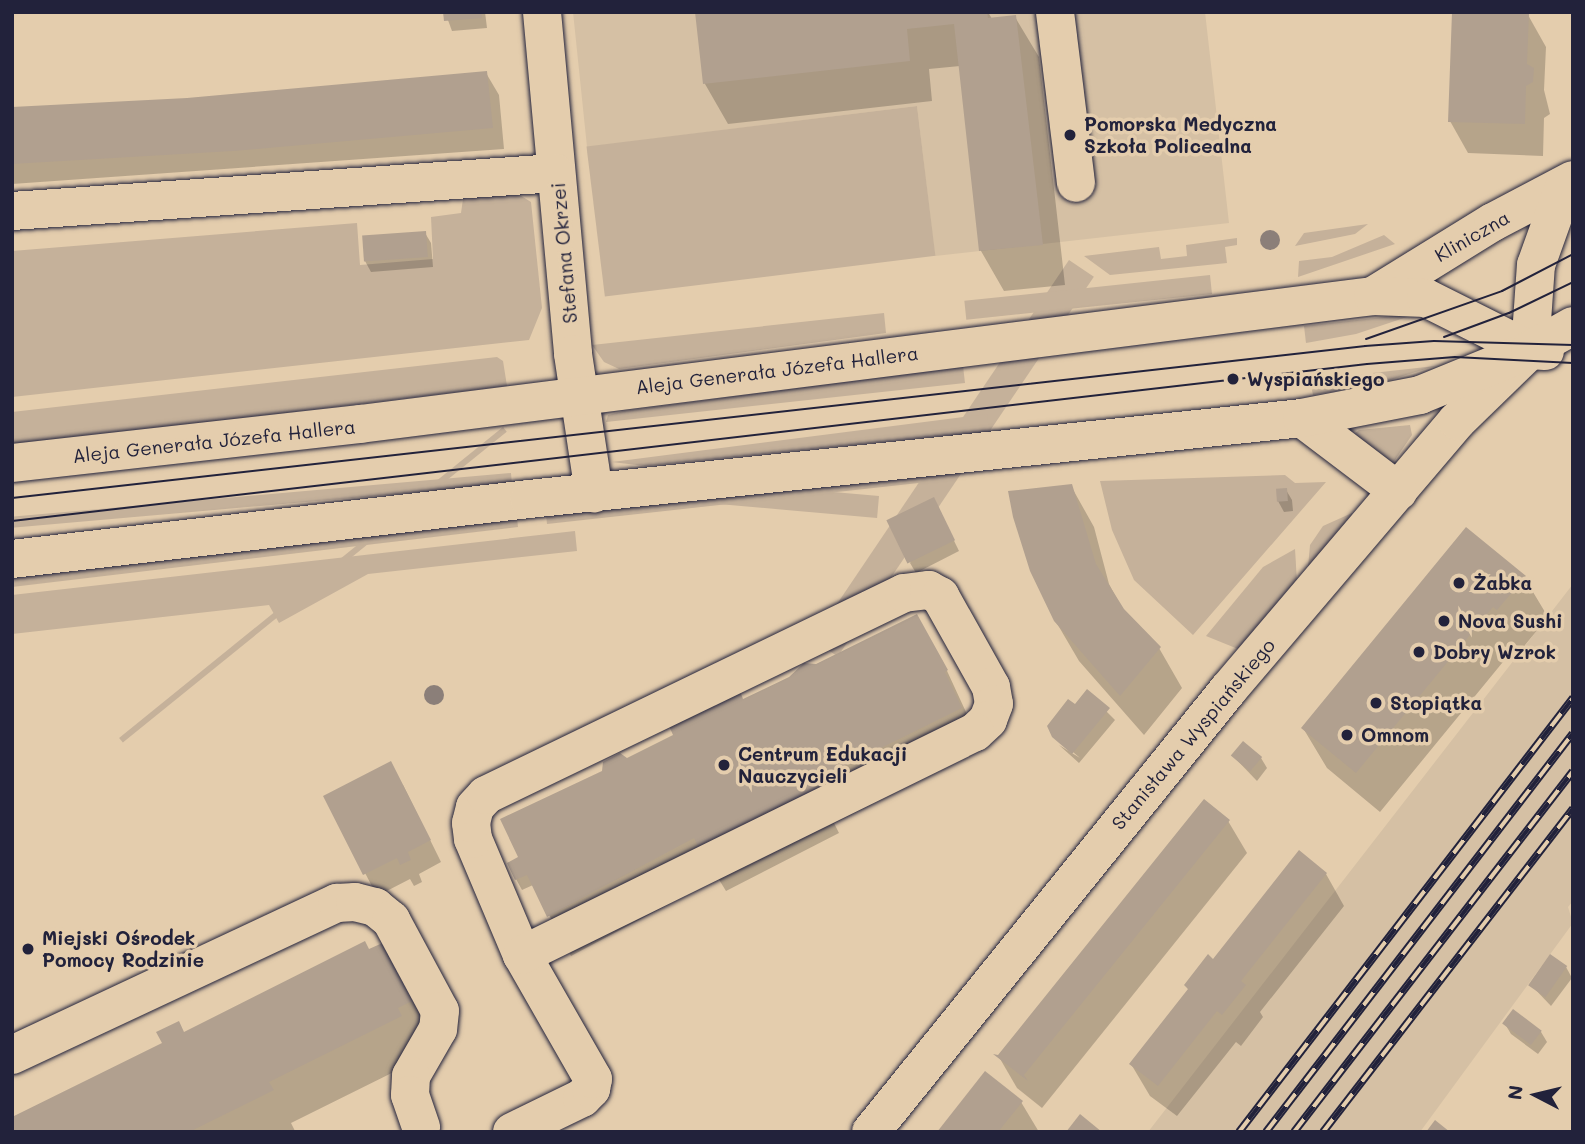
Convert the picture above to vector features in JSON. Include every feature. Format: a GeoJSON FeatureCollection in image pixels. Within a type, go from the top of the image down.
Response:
{"type":"FeatureCollection","features":[{"type":"Feature","properties":{"kind":"main road","name":"Stefana Okrzei"},"geometry":{"type":"LineString","coordinates":[[542,12],[579,396],[594,493]]}},
{"type":"Feature","properties":{"kind":"main road"},"geometry":{"type":"LineString","coordinates":[[1055,12],[1076,183]]}},
{"type":"Feature","properties":{"kind":"main road"},"geometry":{"type":"LineString","coordinates":[[12,211],[556,173]]}},
{"type":"Feature","properties":{"kind":"main road"},"geometry":{"type":"LineString","coordinates":[[1530,350],[1536,265],[1568,184]]}},
{"type":"Feature","properties":{"kind":"main road","name":"Kliniczna"},"geometry":{"type":"LineString","coordinates":[[1373,296],[1493,222],[1568,184]]}},
{"type":"Feature","properties":{"kind":"main road","name":"Aleja Generała Józefa Hallera"},"geometry":{"type":"LineString","coordinates":[[12,463],[579,396],[1373,296],[1426,298],[1530,350],[1573,354]]}},
{"type":"Feature","properties":{"kind":"main road"},"geometry":{"type":"LineString","coordinates":[[1530,350],[1573,326]]}},
{"type":"Feature","properties":{"kind":"main road","name":"Aleja Generała Józefa Hallera"},"geometry":{"type":"LineString","coordinates":[[12,559],[594,493],[1303,418],[1420,396],[1530,350]]}},
{"type":"Feature","properties":{"kind":"main road","name":"Stanisława Wyspiańskiego"},"geometry":{"type":"LineString","coordinates":[[871,1132],[1185,741],[1457,421],[1530,350]]}},
{"type":"Feature","properties":{"kind":"main road"},"geometry":{"type":"LineString","coordinates":[[1303,418],[1398,491]]}},
{"type":"Feature","properties":{"kind":"main road"},"geometry":{"type":"LineString","coordinates":[[522,955],[975,732],[991,712],[991,688],[940,596],[929,590],[904,593],[486,795],[471,823],[473,839],[522,955],[593,1079],[591,1090],[582,1098],[523,1127]]}},
{"type":"Feature","properties":{"kind":"main road"},"geometry":{"type":"LineString","coordinates":[[12,1055],[337,903],[355,902],[374,907],[391,920],[440,1011],[439,1028],[411,1076],[410,1095],[421,1127]]}},
{"type":"Feature","properties":{"kind":"shaded area","name":"Pomorska Medyczna Szkoła Policealna"},"geometry":{"type":"Polygon","coordinates":[[[573,12],[1205,12],[1229,223],[935,256],[917,106],[587,147],[573,12]]]}},
{"type":"Feature","properties":{"kind":"shaded area"},"geometry":{"type":"Polygon","coordinates":[[[917,106],[935,256],[605,296],[586,147],[917,106]]]}},
{"type":"Feature","properties":{"kind":"shaded area"},"geometry":{"type":"Polygon","coordinates":[[[518,194],[531,202],[542,308],[529,340],[12,397],[12,251],[357,223],[360,265],[433,259],[431,217],[461,213],[463,199],[518,194]]]}},
{"type":"Feature","properties":{"kind":"shaded area"},"geometry":{"type":"Polygon","coordinates":[[[1368,224],[1355,234],[1295,246],[1304,233],[1368,224]]]}},
{"type":"Feature","properties":{"kind":"shaded area"},"geometry":{"type":"Polygon","coordinates":[[[1384,235],[1395,244],[1298,277],[1299,261],[1332,257],[1384,235]]]}},
{"type":"Feature","properties":{"kind":"shaded area"},"geometry":{"type":"Polygon","coordinates":[[[1237,238],[1237,245],[1225,247],[1227,263],[1110,275],[1084,256],[1159,247],[1161,259],[1187,256],[1186,245],[1237,238]]]}},
{"type":"Feature","properties":{"kind":"shaded area"},"geometry":{"type":"Polygon","coordinates":[[[1069,260],[1094,277],[838,656],[813,640],[1069,260]]]}},
{"type":"Feature","properties":{"kind":"shaded area"},"geometry":{"type":"Polygon","coordinates":[[[1210,275],[1212,294],[966,320],[964,301],[1210,275]]]}},
{"type":"Feature","properties":{"kind":"shaded area"},"geometry":{"type":"Polygon","coordinates":[[[884,313],[886,333],[619,369],[604,362],[592,345],[884,313]]]}},
{"type":"Feature","properties":{"kind":"shaded area"},"geometry":{"type":"Polygon","coordinates":[[[1419,313],[1356,334],[1306,343],[1304,326],[1419,313]]]}},
{"type":"Feature","properties":{"kind":"shaded area"},"geometry":{"type":"Polygon","coordinates":[[[497,357],[503,361],[507,386],[12,446],[12,412],[497,357]]]}},
{"type":"Feature","properties":{"kind":"shaded area"},"geometry":{"type":"Polygon","coordinates":[[[963,366],[965,383],[606,422],[608,415],[624,411],[963,366]]]}},
{"type":"Feature","properties":{"kind":"shaded area"},"geometry":{"type":"Polygon","coordinates":[[[1435,366],[1377,384],[1313,395],[1310,380],[1435,366]]]}},
{"type":"Feature","properties":{"kind":"shaded area"},"geometry":{"type":"Polygon","coordinates":[[[987,414],[989,431],[645,466],[612,462],[987,414]]]}},
{"type":"Feature","properties":{"kind":"shaded area"},"geometry":{"type":"Polygon","coordinates":[[[1410,425],[1412,435],[1388,470],[1353,435],[1359,430],[1410,425]]]}},
{"type":"Feature","properties":{"kind":"shaded area"},"geometry":{"type":"Polygon","coordinates":[[[503,427],[507,432],[123,743],[119,738],[503,427]]]}},
{"type":"Feature","properties":{"kind":"shaded area"},"geometry":{"type":"Polygon","coordinates":[[[609,472],[879,496],[877,518],[607,494],[609,472]]]}},
{"type":"Feature","properties":{"kind":"shaded area"},"geometry":{"type":"Polygon","coordinates":[[[511,473],[512,484],[12,528],[12,517],[511,473]]]}},
{"type":"Feature","properties":{"kind":"shaded area"},"geometry":{"type":"Polygon","coordinates":[[[1285,475],[1295,483],[1326,482],[1193,635],[1134,580],[1112,530],[1100,481],[1285,475]]]}},
{"type":"Feature","properties":{"kind":"shaded area"},"geometry":{"type":"Polygon","coordinates":[[[928,476],[928,482],[547,524],[546,515],[928,476]]]}},
{"type":"Feature","properties":{"kind":"shaded area"},"geometry":{"type":"Polygon","coordinates":[[[1352,513],[1308,567],[1310,545],[1323,526],[1352,513]]]}},
{"type":"Feature","properties":{"kind":"shaded area"},"geometry":{"type":"Polygon","coordinates":[[[517,518],[518,527],[12,587],[12,576],[517,518]]]}},
{"type":"Feature","properties":{"kind":"shaded area"},"geometry":{"type":"Polygon","coordinates":[[[575,531],[577,551],[368,574],[279,623],[269,605],[12,634],[12,595],[575,531]]]}},
{"type":"Feature","properties":{"kind":"shaded area"},"geometry":{"type":"Polygon","coordinates":[[[1295,549],[1297,582],[1243,651],[1206,636],[1263,567],[1295,549]]]}},
{"type":"Feature","properties":{"kind":"shaded area"},"geometry":{"type":"Polygon","coordinates":[[[1573,584],[1573,901],[1568,907],[1573,923],[1420,1132],[1148,1132],[1573,584]]]}},
{"type":"Feature","properties":{"kind":"building"},"geometry":{"type":"Polygon","coordinates":[[[443,12],[481,12],[482,18],[444,21],[443,12]]]}},
{"type":"Feature","properties":{"kind":"building"},"geometry":{"type":"Polygon","coordinates":[[[695,12],[987,12],[988,18],[1016,15],[1043,245],[979,251],[954,24],[907,29],[910,61],[703,84],[695,12]]]}},
{"type":"Feature","properties":{"kind":"building"},"geometry":{"type":"Polygon","coordinates":[[[1452,12],[1529,13],[1527,64],[1534,68],[1533,82],[1526,86],[1525,124],[1448,122],[1452,12]]]}},
{"type":"Feature","properties":{"kind":"building"},"geometry":{"type":"Polygon","coordinates":[[[487,71],[493,128],[233,151],[12,164],[12,107],[187,98],[487,71]]]}},
{"type":"Feature","properties":{"kind":"building"},"geometry":{"type":"Polygon","coordinates":[[[426,231],[428,257],[364,261],[362,235],[426,231]]]}},
{"type":"Feature","properties":{"kind":"building"},"geometry":{"type":"Polygon","coordinates":[[[1072,484],[1096,564],[1124,609],[1161,647],[1120,696],[1054,621],[1030,571],[1013,517],[1008,491],[1072,484]]]}},
{"type":"Feature","properties":{"kind":"building"},"geometry":{"type":"Polygon","coordinates":[[[1287,488],[1288,501],[1277,502],[1276,489],[1287,488]]]}},
{"type":"Feature","properties":{"kind":"building"},"geometry":{"type":"Polygon","coordinates":[[[934,497],[955,540],[907,563],[886,520],[934,497]]]}},
{"type":"Feature","properties":{"kind":"building"},"geometry":{"type":"Polygon","coordinates":[[[1466,527],[1526,576],[1497,610],[1493,607],[1356,773],[1301,728],[1466,527]]]}},
{"type":"Feature","properties":{"kind":"building","name":"Centrum Edukacji Nauczycieli"},"geometry":{"type":"Polygon","coordinates":[[[917,614],[948,670],[945,672],[962,708],[812,782],[817,792],[701,852],[694,838],[547,917],[527,875],[515,880],[507,863],[518,857],[500,819],[602,771],[603,762],[620,753],[627,758],[673,735],[669,726],[740,691],[743,699],[789,677],[804,663],[816,664],[917,614]]]}},
{"type":"Feature","properties":{"kind":"building"},"geometry":{"type":"Polygon","coordinates":[[[1087,689],[1110,708],[1072,754],[1052,737],[1047,726],[1068,699],[1075,704],[1087,689]]]}},
{"type":"Feature","properties":{"kind":"building"},"geometry":{"type":"Polygon","coordinates":[[[1243,741],[1262,757],[1250,772],[1231,756],[1243,741]]]}},
{"type":"Feature","properties":{"kind":"building"},"geometry":{"type":"Polygon","coordinates":[[[391,761],[431,840],[408,852],[411,860],[400,865],[397,858],[363,875],[323,796],[391,761]]]}},
{"type":"Feature","properties":{"kind":"building"},"geometry":{"type":"Polygon","coordinates":[[[1204,799],[1230,820],[1024,1075],[1028,1081],[993,1054],[998,1055],[1204,799]]]}},
{"type":"Feature","properties":{"kind":"building"},"geometry":{"type":"Polygon","coordinates":[[[1299,850],[1327,873],[1241,981],[1246,985],[1222,1015],[1217,1011],[1158,1086],[1129,1064],[1188,989],[1184,985],[1208,954],[1213,959],[1299,850]]]}},
{"type":"Feature","properties":{"kind":"building"},"geometry":{"type":"Polygon","coordinates":[[[365,941],[369,949],[387,941],[416,999],[398,1008],[402,1016],[269,1082],[274,1090],[189,1132],[12,1132],[12,1117],[162,1043],[156,1032],[179,1021],[184,1032],[365,941]]]}},
{"type":"Feature","properties":{"kind":"building"},"geometry":{"type":"Polygon","coordinates":[[[1550,954],[1567,966],[1545,997],[1528,985],[1550,954]]]}},
{"type":"Feature","properties":{"kind":"building"},"geometry":{"type":"Polygon","coordinates":[[[1513,1009],[1542,1031],[1531,1045],[1502,1023],[1513,1009]]]}},
{"type":"Feature","properties":{"kind":"building"},"geometry":{"type":"Polygon","coordinates":[[[985,1071],[1023,1101],[998,1132],[937,1132],[985,1071]]]}},
{"type":"Feature","properties":{"kind":"building"},"geometry":{"type":"Polygon","coordinates":[[[1080,1114],[1102,1132],[1066,1132],[1080,1114]]]}},
{"type":"Feature","properties":{"kind":"building"},"geometry":{"type":"Polygon","coordinates":[[[1435,1120],[1450,1132],[1426,1132],[1435,1120]]]}},
{"type":"Feature","properties":{"kind":"tram line"},"geometry":{"type":"LineString","coordinates":[[1366,339],[1502,291],[1573,254]]}},
{"type":"Feature","properties":{"kind":"tram line"},"geometry":{"type":"LineString","coordinates":[[1444,337],[1509,313],[1573,282]]}},
{"type":"Feature","properties":{"kind":"tram line"},"geometry":{"type":"LineString","coordinates":[[12,498],[1365,346],[1434,341],[1573,345]]}},
{"type":"Feature","properties":{"kind":"tram line"},"geometry":{"type":"LineString","coordinates":[[12,521],[1367,364],[1455,357],[1573,363]]}},
{"type":"Feature","properties":{"kind":"railway"},"geometry":{"type":"LineString","coordinates":[[1239,1132],[1573,698]]}},
{"type":"Feature","properties":{"kind":"railway"},"geometry":{"type":"LineString","coordinates":[[1266,1132],[1573,733]]}},
{"type":"Feature","properties":{"kind":"railway"},"geometry":{"type":"LineString","coordinates":[[1294,1132],[1573,771]]}},
{"type":"Feature","properties":{"kind":"railway"},"geometry":{"type":"LineString","coordinates":[[1323,1132],[1573,808]]}},
{"type":"Feature","properties":{"kind":"place","name":"Pomorska Medyczna Szkoła Policealna"},"geometry":{"type":"Point","coordinates":[1070,135]}},
{"type":"Feature","properties":{"kind":"place","name":"Wyspiańskiego"},"geometry":{"type":"Point","coordinates":[1233,379]}},
{"type":"Feature","properties":{"kind":"place","name":"Żabka"},"geometry":{"type":"Point","coordinates":[1459,583]}},
{"type":"Feature","properties":{"kind":"place","name":"Nova Sushi"},"geometry":{"type":"Point","coordinates":[1444,621]}},
{"type":"Feature","properties":{"kind":"place","name":"Dobry Wzrok"},"geometry":{"type":"Point","coordinates":[1419,652]}},
{"type":"Feature","properties":{"kind":"place","name":"Stopiątka"},"geometry":{"type":"Point","coordinates":[1376,703]}},
{"type":"Feature","properties":{"kind":"place","name":"Omnom"},"geometry":{"type":"Point","coordinates":[1347,735]}},
{"type":"Feature","properties":{"kind":"place","name":"Centrum Edukacji Nauczycieli"},"geometry":{"type":"Point","coordinates":[724,765]}},
{"type":"Feature","properties":{"kind":"place","name":"Miejski Ośrodek Pomocy Rodzinie"},"geometry":{"type":"Point","coordinates":[28,949]}}]}
